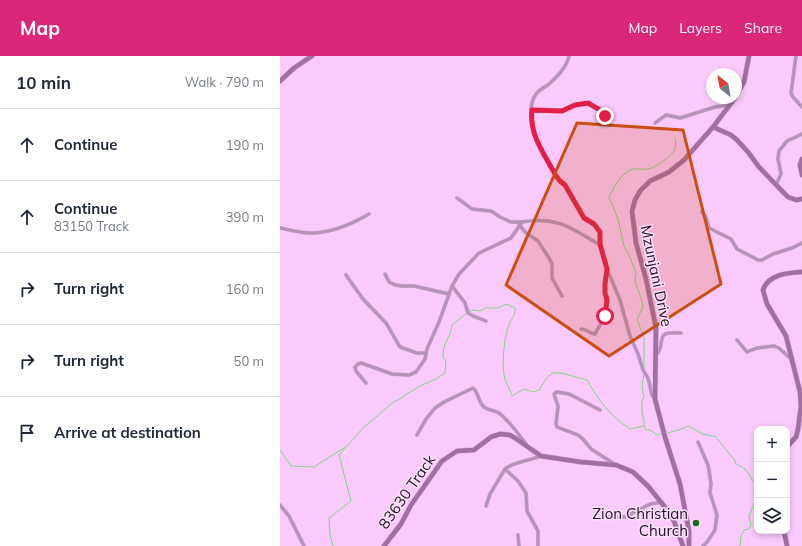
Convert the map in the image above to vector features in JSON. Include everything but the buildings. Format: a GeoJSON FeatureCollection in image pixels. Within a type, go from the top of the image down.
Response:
{"type":"FeatureCollection","features":[{"type":"Feature","properties":{"kind":"street"},"geometry":{"type":"LineString","coordinates":[[280,82],[294,68],[312,56]]}},
{"type":"Feature","properties":{"kind":"street"},"geometry":{"type":"LineString","coordinates":[[569,56],[566,64],[556,77],[536,95],[532,110],[532,123],[535,137],[560,181],[565,185],[577,203],[582,216],[598,228],[601,236],[600,244],[607,269],[620,300],[630,336],[649,383],[652,395],[655,399]]}},
{"type":"Feature","properties":{"kind":"street","name":"Mzunjani Drive"},"geometry":{"type":"LineString","coordinates":[[742,85],[749,56]]}},
{"type":"Feature","properties":{"kind":"street"},"geometry":{"type":"LineString","coordinates":[[796,56],[791,93],[802,107]]}},
{"type":"Feature","properties":{"kind":"street"},"geometry":{"type":"LineString","coordinates":[[532,110],[562,111],[575,105],[588,103],[600,110],[605,116]]}},
{"type":"Feature","properties":{"kind":"street"},"geometry":{"type":"LineString","coordinates":[[654,123],[666,115],[680,118],[711,108],[730,105]]}},
{"type":"Feature","properties":{"kind":"street","name":"Mzunjani Drive"},"geometry":{"type":"LineString","coordinates":[[689,546],[689,531],[680,484],[655,399],[656,328],[646,279],[636,243],[632,211],[635,200],[644,186],[650,181],[675,168],[684,160],[713,128],[730,105]]}},
{"type":"Feature","properties":{"kind":"street"},"geometry":{"type":"LineString","coordinates":[[713,128],[737,140],[759,167],[786,195],[793,200],[797,201],[802,199]]}},
{"type":"Feature","properties":{"kind":"street"},"geometry":{"type":"LineString","coordinates":[[776,185],[781,174],[778,159],[780,149],[787,141],[802,134]]}},
{"type":"Feature","properties":{"kind":"street"},"geometry":{"type":"LineString","coordinates":[[802,159],[800,163],[802,175]]}},
{"type":"Feature","properties":{"kind":"street"},"geometry":{"type":"LineString","coordinates":[[457,198],[472,208],[493,211],[500,217],[511,222],[520,223],[543,220],[560,223],[600,244]]}},
{"type":"Feature","properties":{"kind":"street"},"geometry":{"type":"LineString","coordinates":[[702,212],[706,217],[709,228],[731,239],[737,249],[758,260],[762,260],[773,254],[802,243]]}},
{"type":"Feature","properties":{"kind":"street"},"geometry":{"type":"LineString","coordinates":[[280,228],[307,233],[319,232],[354,223],[369,214]]}},
{"type":"Feature","properties":{"kind":"street"},"geometry":{"type":"LineString","coordinates":[[366,383],[356,371],[355,367],[361,363],[392,374],[411,375],[416,372],[422,365],[452,286],[464,267],[482,251],[510,238],[520,223]]}},
{"type":"Feature","properties":{"kind":"street"},"geometry":{"type":"LineString","coordinates":[[520,223],[525,232],[538,241],[549,258],[552,264],[552,278],[562,296]]}},
{"type":"Feature","properties":{"kind":"street"},"geometry":{"type":"LineString","coordinates":[[581,329],[586,329],[592,334],[595,334],[604,320],[606,309],[605,289],[607,269]]}},
{"type":"Feature","properties":{"kind":"street"},"geometry":{"type":"LineString","coordinates":[[790,444],[797,433],[801,412],[799,384],[786,336],[767,304],[764,290],[768,282],[779,275],[802,272]]}},
{"type":"Feature","properties":{"kind":"street"},"geometry":{"type":"LineString","coordinates":[[385,274],[389,282],[395,285],[414,286],[449,294]]}},
{"type":"Feature","properties":{"kind":"street"},"geometry":{"type":"LineString","coordinates":[[346,275],[363,299],[386,323],[400,347],[417,353],[426,352]]}},
{"type":"Feature","properties":{"kind":"street"},"geometry":{"type":"LineString","coordinates":[[452,286],[464,303],[467,312],[486,321]]}},
{"type":"Feature","properties":{"kind":"street"},"geometry":{"type":"LineString","coordinates":[[656,354],[660,350],[661,339],[663,336],[669,333],[681,333]]}},
{"type":"Feature","properties":{"kind":"street"},"geometry":{"type":"LineString","coordinates":[[737,340],[747,352],[758,348],[774,346],[779,348],[792,360]]}},
{"type":"Feature","properties":{"kind":"street"},"geometry":{"type":"LineString","coordinates":[[417,435],[426,419],[439,405],[473,388],[476,391],[481,404],[499,414],[518,431],[527,446]]}},
{"type":"Feature","properties":{"kind":"street"},"geometry":{"type":"LineString","coordinates":[[600,410],[561,392],[554,394],[558,408],[557,427],[578,435],[591,449],[616,465]]}},
{"type":"Feature","properties":{"kind":"street","name":"83630 Track"},"geometry":{"type":"LineString","coordinates":[[384,546],[401,524],[411,505],[438,465],[457,451],[474,450],[491,437],[500,434],[510,435],[541,456],[616,465],[638,475],[662,502],[674,521],[683,546]]}},
{"type":"Feature","properties":{"kind":"street"},"geometry":{"type":"LineString","coordinates":[[698,442],[708,465],[711,483],[710,493],[717,515],[715,530],[703,546]]}},
{"type":"Feature","properties":{"kind":"street"},"geometry":{"type":"LineString","coordinates":[[486,506],[490,494],[505,469],[513,464],[541,456]]}},
{"type":"Feature","properties":{"kind":"street"},"geometry":{"type":"LineString","coordinates":[[505,469],[518,481],[526,493],[527,511],[538,531],[538,546]]}},
{"type":"Feature","properties":{"kind":"street"},"geometry":{"type":"LineString","coordinates":[[602,517],[625,517],[650,504],[662,502]]}},
{"type":"Feature","properties":{"kind":"street"},"geometry":{"type":"LineString","coordinates":[[280,505],[288,516],[304,546]]}},
{"type":"Feature","properties":{"kind":"street"},"geometry":{"type":"LineString","coordinates":[[785,534],[787,546]]}},
{"type":"Feature","properties":{"kind":"street"},"geometry":{"type":"LineString","coordinates":[[518,535],[519,546]]}},
{"type":"Feature","properties":{"kind":"highlighted area"},"geometry":{"type":"Polygon","coordinates":[[[577,123],[683,130],[721,284],[609,356],[506,285],[577,123]]]}},
{"type":"Feature","properties":{"kind":"waterway"},"geometry":{"type":"LineString","coordinates":[[644,369],[644,338],[637,319],[643,307],[642,301],[635,281],[636,273],[624,246],[618,219],[609,197],[618,181],[629,171],[633,169],[652,168],[669,156],[675,150],[675,139]]}},
{"type":"Feature","properties":{"kind":"waterway"},"geometry":{"type":"LineString","coordinates":[[333,546],[330,535],[329,518],[351,501],[339,455],[362,429],[391,404],[445,373],[446,361],[443,358],[443,353],[452,325],[468,312],[473,310],[480,311],[485,308],[498,308],[506,304],[515,308],[515,313],[507,330],[503,357],[503,370],[512,396],[524,389],[533,392],[539,390],[552,373],[561,373],[587,380],[606,408],[616,419],[630,429],[644,426]]}},
{"type":"Feature","properties":{"kind":"waterway"},"geometry":{"type":"LineString","coordinates":[[644,372],[642,388],[644,397],[642,401],[644,426],[646,430],[650,430],[657,435],[661,434]]}},
{"type":"Feature","properties":{"kind":"waterway"},"geometry":{"type":"LineString","coordinates":[[667,433],[688,426],[703,434],[716,437],[735,460],[735,463],[745,469],[756,485],[754,495],[756,499],[749,516],[751,526],[744,530],[741,536],[740,546]]}},
{"type":"Feature","properties":{"kind":"waterway"},"geometry":{"type":"LineString","coordinates":[[280,450],[291,466],[314,467],[347,446]]}},
{"type":"Feature","properties":{"kind":"place","name":"Zion Christian Church"},"geometry":{"type":"Point","coordinates":[696,523]}},
{"type":"Feature","properties":{"kind":"route"},"geometry":{"type":"LineString","coordinates":[[605,116],[600,110],[588,103],[575,105],[562,111],[532,110],[531,116],[535,137],[556,176],[565,185],[577,203],[582,216],[587,221],[594,224],[600,232],[600,244],[607,269],[605,284],[607,300],[605,316]]}}]}
